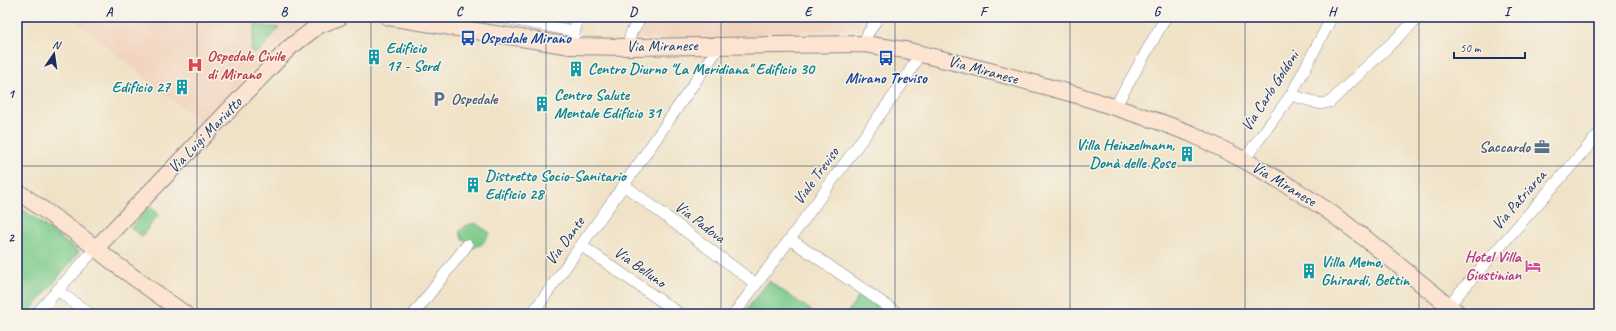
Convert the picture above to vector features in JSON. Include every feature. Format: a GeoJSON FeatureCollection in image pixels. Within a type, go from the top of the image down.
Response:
{"type":"FeatureCollection","features":[{"type":"Feature","properties":{"kind":"main road","name":"Via Luigi Mariutto"},"geometry":{"type":"LineString","coordinates":[[96,248],[289,48],[319,25],[340,17]]}},
{"type":"Feature","properties":{"kind":"main road"},"geometry":{"type":"LineString","coordinates":[[388,17],[446,21]]}},
{"type":"Feature","properties":{"kind":"main road","name":"Via Miranese"},"geometry":{"type":"LineString","coordinates":[[446,21],[628,47],[864,44],[891,47],[918,53],[1039,85],[1115,107],[1182,130],[1244,160],[1327,210],[1366,239],[1453,310]]}},
{"type":"Feature","properties":{"kind":"main road"},"geometry":{"type":"LineString","coordinates":[[17,191],[186,314]]}},
{"type":"Feature","properties":{"kind":"street","name":"Via Miranese"},"geometry":{"type":"LineString","coordinates":[[499,17],[514,18],[573,38]]}},
{"type":"Feature","properties":{"kind":"street"},"geometry":{"type":"LineString","coordinates":[[573,38],[578,17]]}},
{"type":"Feature","properties":{"kind":"street"},"geometry":{"type":"LineString","coordinates":[[628,47],[631,33],[641,17]]}},
{"type":"Feature","properties":{"kind":"street"},"geometry":{"type":"LineString","coordinates":[[864,44],[867,35],[878,17]]}},
{"type":"Feature","properties":{"kind":"street"},"geometry":{"type":"LineString","coordinates":[[1115,107],[1166,17]]}},
{"type":"Feature","properties":{"kind":"street","name":"Via Carlo Goldoni"},"geometry":{"type":"LineString","coordinates":[[1244,160],[1291,95],[1332,17]]}},
{"type":"Feature","properties":{"kind":"street"},"geometry":{"type":"LineString","coordinates":[[1291,95],[1321,104],[1330,102],[1419,17]]}},
{"type":"Feature","properties":{"kind":"street","name":"Via Dante"},"geometry":{"type":"LineString","coordinates":[[532,314],[582,246],[715,53],[715,46]]}},
{"type":"Feature","properties":{"kind":"street","name":"Viale Treviso"},"geometry":{"type":"LineString","coordinates":[[734,314],[905,80],[916,60],[918,53]]}},
{"type":"Feature","properties":{"kind":"street","name":"Via Patriarca"},"geometry":{"type":"LineString","coordinates":[[1453,310],[1599,134]]}},
{"type":"Feature","properties":{"kind":"street","name":"Via Padova"},"geometry":{"type":"LineString","coordinates":[[624,185],[756,284]]}},
{"type":"Feature","properties":{"kind":"street"},"geometry":{"type":"LineString","coordinates":[[790,239],[899,314]]}},
{"type":"Feature","properties":{"kind":"street"},"geometry":{"type":"LineString","coordinates":[[414,314],[467,245]]}},
{"type":"Feature","properties":{"kind":"street","name":"Via Belluno"},"geometry":{"type":"LineString","coordinates":[[582,246],[680,314]]}},
{"type":"Feature","properties":{"kind":"street"},"geometry":{"type":"LineString","coordinates":[[36,314],[96,248]]}},
{"type":"Feature","properties":{"kind":"street"},"geometry":{"type":"LineString","coordinates":[[57,290],[90,314]]}},
{"type":"Feature","properties":{"kind":"shaded area","name":"Ospedale Civile di Mirano"},"geometry":{"type":"Polygon","coordinates":[[[71,17],[305,17],[301,19],[297,27],[202,124],[71,17]]]}},
{"type":"Feature","properties":{"kind":"shaded area"},"geometry":{"type":"Polygon","coordinates":[[[643,17],[870,17],[862,30],[802,31],[799,36],[637,39],[635,34],[643,17]]]}},
{"type":"Feature","properties":{"kind":"green space"},"geometry":{"type":"Polygon","coordinates":[[[255,25],[279,28],[260,51],[253,53],[251,51],[251,47],[255,25]]]}},
{"type":"Feature","properties":{"kind":"green space"},"geometry":{"type":"Polygon","coordinates":[[[17,205],[79,252],[28,314],[17,314],[17,205]]]}},
{"type":"Feature","properties":{"kind":"green space"},"geometry":{"type":"Polygon","coordinates":[[[149,206],[159,214],[142,236],[131,228],[149,206]]]}},
{"type":"Feature","properties":{"kind":"green space"},"geometry":{"type":"Polygon","coordinates":[[[475,223],[490,233],[482,244],[473,248],[464,241],[459,232],[465,226],[475,223]]]}},
{"type":"Feature","properties":{"kind":"green space"},"geometry":{"type":"Polygon","coordinates":[[[769,281],[816,314],[743,314],[769,281]]]}},
{"type":"Feature","properties":{"kind":"green space"},"geometry":{"type":"Polygon","coordinates":[[[860,295],[887,314],[846,314],[860,295]]]}},
{"type":"Feature","properties":{"kind":"place","name":"Ospedale Mirano"},"geometry":{"type":"Point","coordinates":[468,38]}},
{"type":"Feature","properties":{"kind":"place","name":"Edificio 17 - Serd"},"geometry":{"type":"Point","coordinates":[374,57]}},
{"type":"Feature","properties":{"kind":"place","name":"Mirano Treviso"},"geometry":{"type":"Point","coordinates":[886,58]}},
{"type":"Feature","properties":{"kind":"place","name":"Ospedale Civile di Mirano"},"geometry":{"type":"Point","coordinates":[195,65]}},
{"type":"Feature","properties":{"kind":"place","name":"Centro Diurno \"La Meridiana\" Edificio 30"},"geometry":{"type":"Point","coordinates":[576,69]}},
{"type":"Feature","properties":{"kind":"place","name":"Edificio 27"},"geometry":{"type":"Point","coordinates":[182,87]}},
{"type":"Feature","properties":{"kind":"place","name":"Ospedale"},"geometry":{"type":"Point","coordinates":[439,99]}},
{"type":"Feature","properties":{"kind":"place","name":"Centro Salute Mentale Edificio 31"},"geometry":{"type":"Point","coordinates":[542,104]}},
{"type":"Feature","properties":{"kind":"place","name":"Saccardo"},"geometry":{"type":"Point","coordinates":[1542,147]}},
{"type":"Feature","properties":{"kind":"place","name":"Villa Heinzelmann, Donà delle Rose"},"geometry":{"type":"Point","coordinates":[1187,154]}},
{"type":"Feature","properties":{"kind":"place","name":"Distretto Socio-Sanitario Edificio 28"},"geometry":{"type":"Point","coordinates":[473,185]}},
{"type":"Feature","properties":{"kind":"place","name":"Hotel Villa Giustinian"},"geometry":{"type":"Point","coordinates":[1533,266]}},
{"type":"Feature","properties":{"kind":"place","name":"Villa Memo, Ghirardi, Bettin"},"geometry":{"type":"Point","coordinates":[1309,271]}}]}
